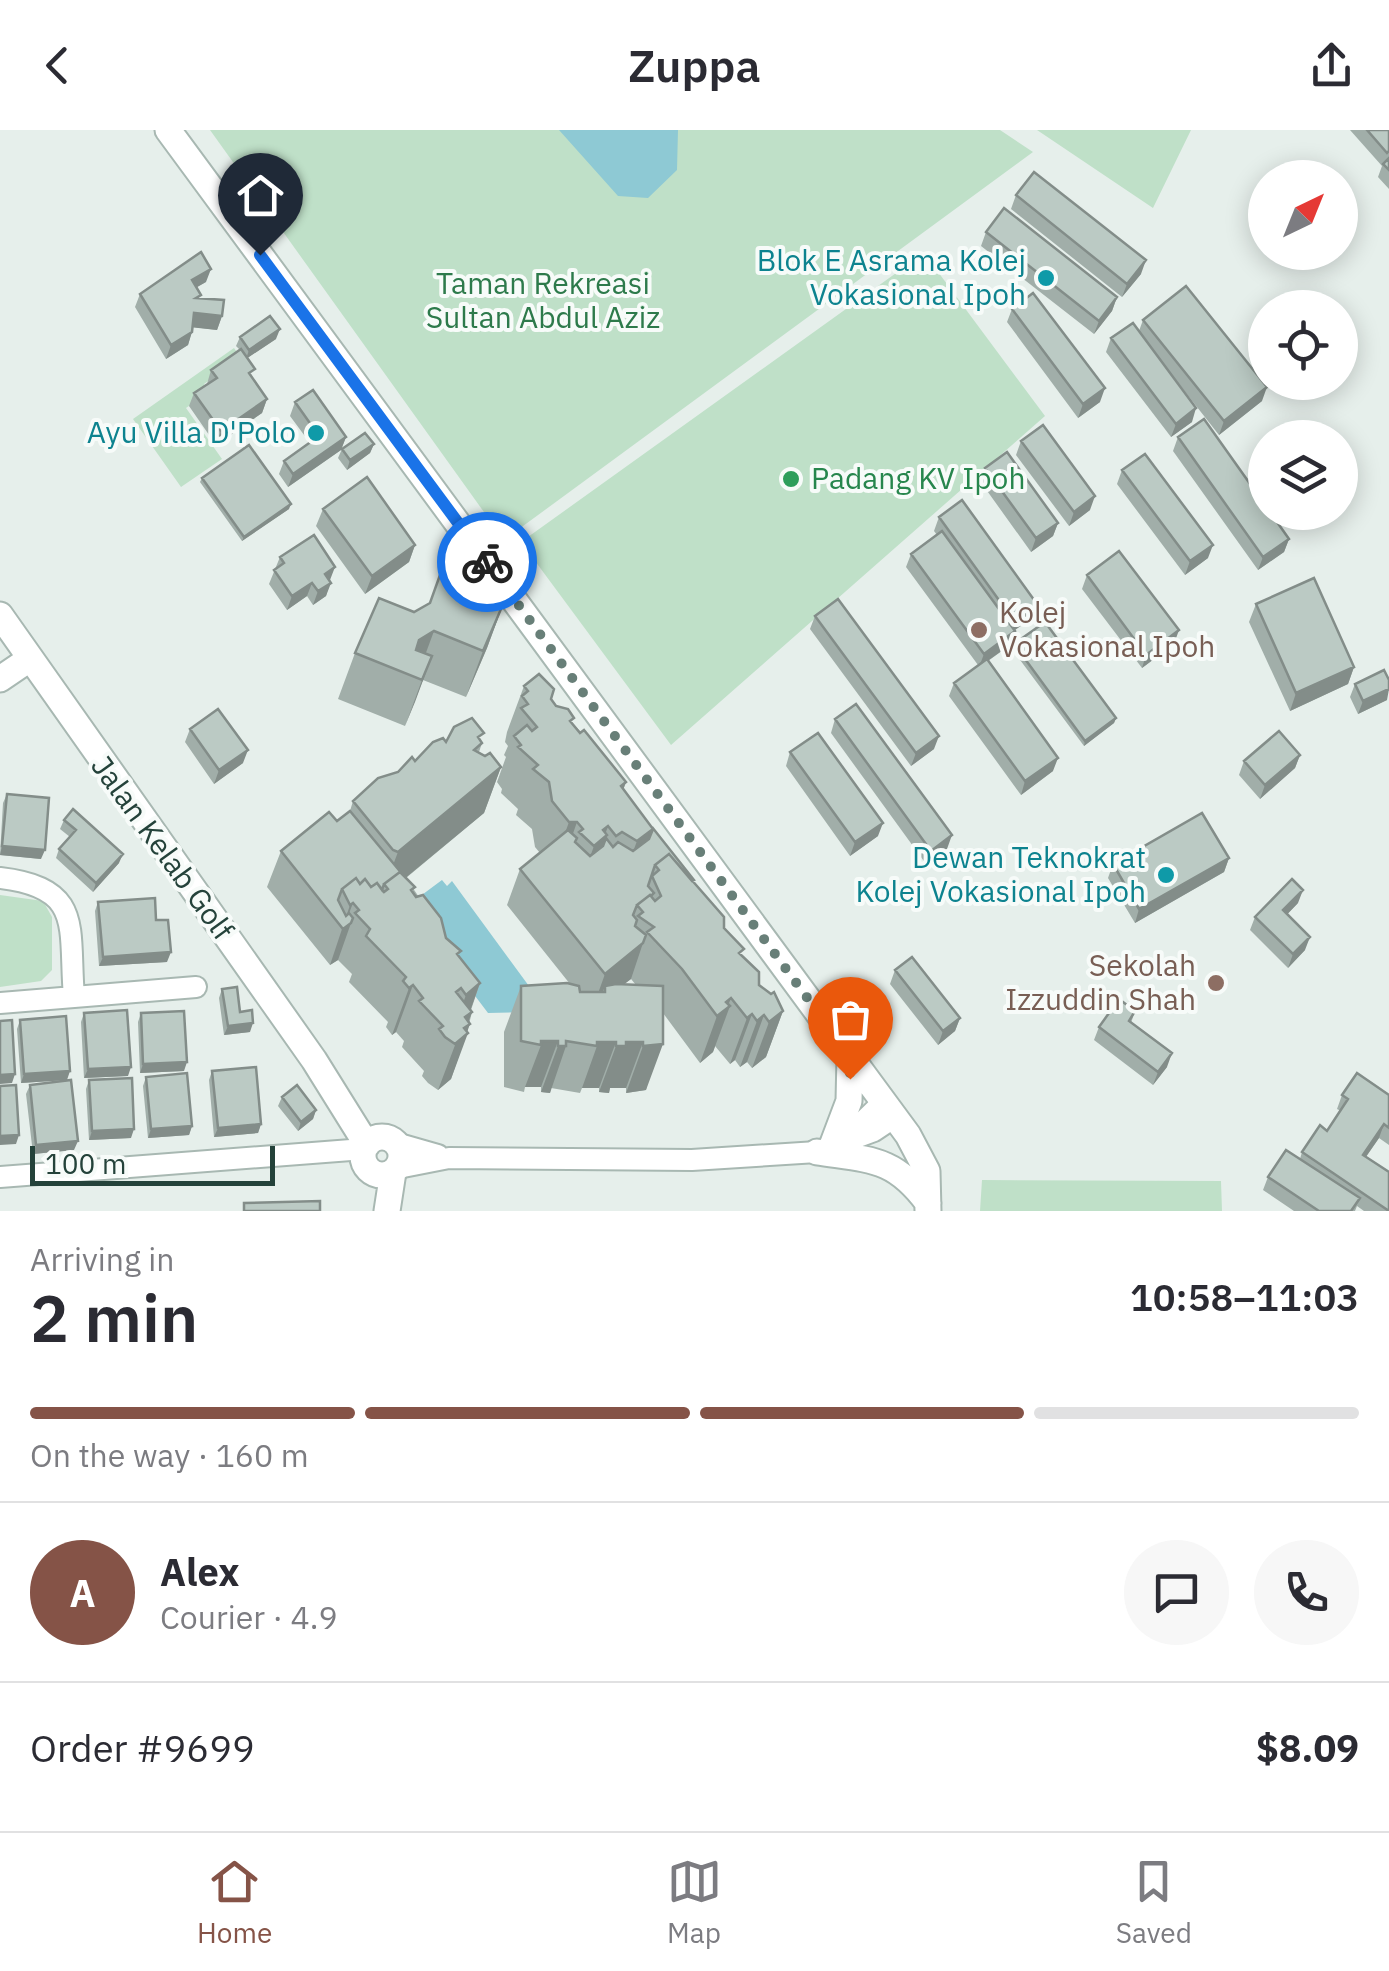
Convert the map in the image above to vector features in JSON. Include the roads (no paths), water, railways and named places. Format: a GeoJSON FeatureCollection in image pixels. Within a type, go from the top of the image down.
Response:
{"type":"FeatureCollection","features":[{"type":"Feature","properties":{"kind":"street"},"geometry":{"type":"LineString","coordinates":[[168,130],[889,1109],[927,1171],[928,1207]]}},
{"type":"Feature","properties":{"kind":"street","name":"Jalan Kelab Golf"},"geometry":{"type":"LineString","coordinates":[[0,615],[380,1156]]}},
{"type":"Feature","properties":{"kind":"street"},"geometry":{"type":"LineString","coordinates":[[0,680],[28,660]]}},
{"type":"Feature","properties":{"kind":"street"},"geometry":{"type":"LineString","coordinates":[[0,878],[31,882],[53,893],[68,910],[74,997]]}},
{"type":"Feature","properties":{"kind":"street"},"geometry":{"type":"LineString","coordinates":[[0,1003],[196,987]]}},
{"type":"Feature","properties":{"kind":"street"},"geometry":{"type":"LineString","coordinates":[[831,1146],[850,1101],[850,1056]]}},
{"type":"Feature","properties":{"kind":"street"},"geometry":{"type":"LineString","coordinates":[[831,1146],[889,1109]]}},
{"type":"Feature","properties":{"kind":"street"},"geometry":{"type":"LineString","coordinates":[[0,1177],[301,1157],[692,1160],[831,1146],[903,1172],[928,1207]]}},
{"type":"Feature","properties":{"kind":"street"},"geometry":{"type":"LineString","coordinates":[[380,1156],[384,1211]]}},
{"type":"Feature","properties":{"kind":"water"},"geometry":{"type":"Polygon","coordinates":[[[559,130],[678,130],[677,170],[648,198],[618,196],[559,130]]]}},
{"type":"Feature","properties":{"kind":"water"},"geometry":{"type":"Polygon","coordinates":[[[442,880],[447,886],[452,881],[537,997],[536,1012],[488,1013],[407,906],[442,880]]]}},
{"type":"Feature","properties":{"kind":"place","name":"Blok E Asrama Kolej Vokasional Ipoh"},"geometry":{"type":"Point","coordinates":[1046,278]}},
{"type":"Feature","properties":{"kind":"place","name":"Ayu Villa D'Polo"},"geometry":{"type":"Point","coordinates":[316,433]}},
{"type":"Feature","properties":{"kind":"place","name":"Padang KV Ipoh"},"geometry":{"type":"Point","coordinates":[791,479]}},
{"type":"Feature","properties":{"kind":"place","name":"Kolej Vokasional Ipoh"},"geometry":{"type":"Point","coordinates":[979,630]}},
{"type":"Feature","properties":{"kind":"place","name":"Dewan Teknokrat Kolej Vokasional Ipoh"},"geometry":{"type":"Point","coordinates":[1166,875]}},
{"type":"Feature","properties":{"kind":"place","name":"Sekolah Izzuddin Shah"},"geometry":{"type":"Point","coordinates":[1216,983]}},
{"type":"Feature","properties":{"kind":"park label","name":"Taman Rekreasi Sultan Abdul Aziz"},"geometry":{"type":"Point","coordinates":[543,301]}}]}
